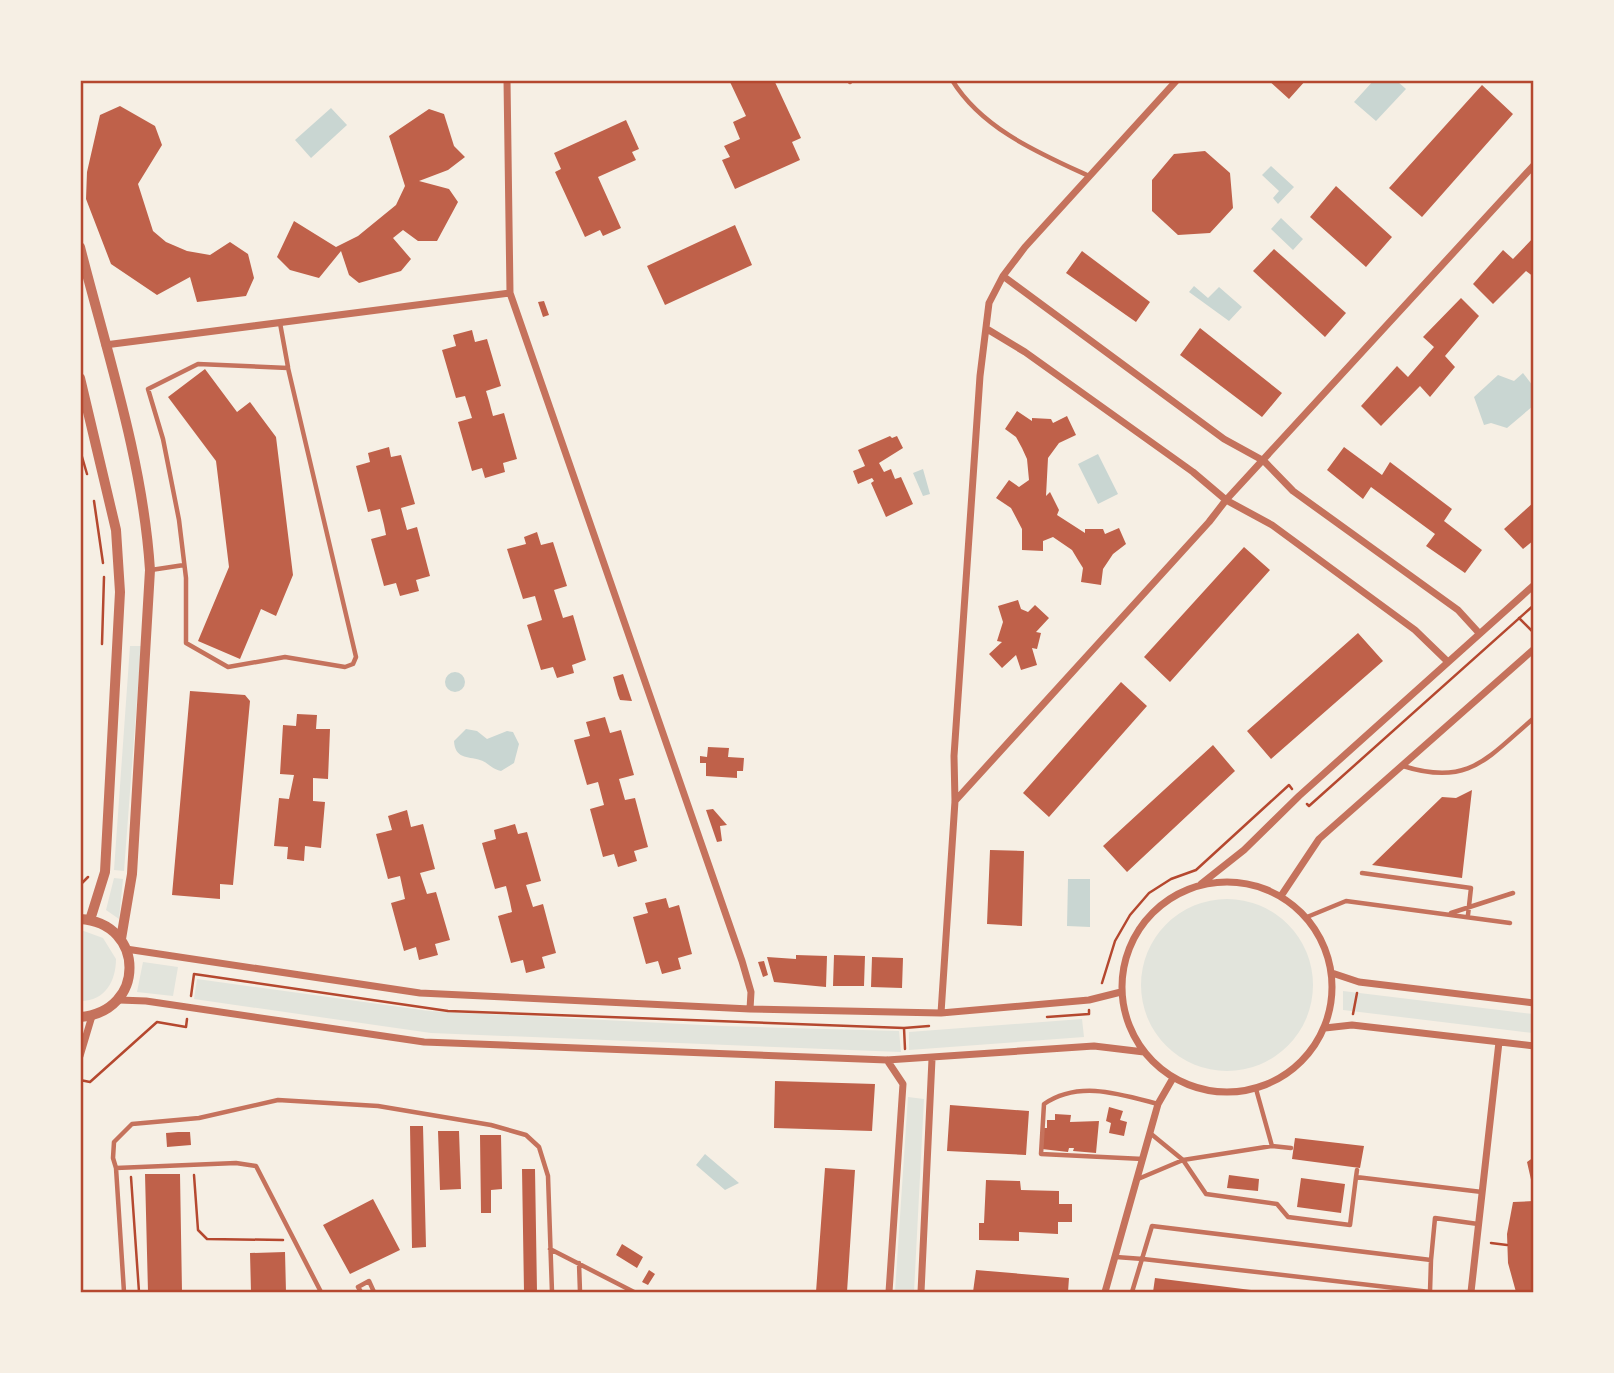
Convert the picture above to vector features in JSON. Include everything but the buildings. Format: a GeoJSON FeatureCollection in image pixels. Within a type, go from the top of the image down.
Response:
{"type":"FeatureCollection","features":[{"type":"Feature","properties":{"kind":"street"},"geometry":{"type":"LineString","coordinates":[[507,80],[510,293],[742,961],[751,992],[750,1009]]}},
{"type":"Feature","properties":{"kind":"street"},"geometry":{"type":"LineString","coordinates":[[941,1013],[955,801],[954,755],[979,390],[989,303],[1003,276],[1024,247],[1177,80]]}},
{"type":"Feature","properties":{"kind":"street"},"geometry":{"type":"LineString","coordinates":[[955,801],[1226,500],[1534,165]]}},
{"type":"Feature","properties":{"kind":"street"},"geometry":{"type":"LineString","coordinates":[[80,247],[145,512],[150,570],[132,874],[124,944],[130,975],[118,1000]]}},
{"type":"Feature","properties":{"kind":"street"},"geometry":{"type":"LineString","coordinates":[[1003,276],[1224,439],[1264,461],[1293,491],[1458,610],[1479,633]]}},
{"type":"Feature","properties":{"kind":"street"},"geometry":{"type":"LineString","coordinates":[[105,345],[510,293]]}},
{"type":"Feature","properties":{"kind":"street"},"geometry":{"type":"LineString","coordinates":[[986,329],[1024,352],[1171,456],[1226,500],[1272,525],[1415,631],[1447,661]]}},
{"type":"Feature","properties":{"kind":"street"},"geometry":{"type":"LineString","coordinates":[[80,378],[117,530],[120,592],[105,872],[85,919],[102,923],[124,944],[421,993],[750,1009],[941,1013],[1089,1000],[1121,992]]}},
{"type":"Feature","properties":{"kind":"street"},"geometry":{"type":"LineString","coordinates":[[1200,884],[1228,881],[1256,885],[1281,896],[1307,917],[1323,943],[1332,973],[1332,1001],[1325,1028],[1313,1049],[1297,1067],[1278,1080],[1255,1089],[1228,1093],[1209,1090],[1173,1078],[1144,1052],[1128,1024],[1121,992],[1124,964],[1130,946],[1151,913],[1174,895],[1200,884],[1244,850],[1447,661],[1534,585]]}},
{"type":"Feature","properties":{"kind":"street"},"geometry":{"type":"LineString","coordinates":[[1281,896],[1319,839],[1534,649]]}},
{"type":"Feature","properties":{"kind":"street"},"geometry":{"type":"LineString","coordinates":[[1332,973],[1359,982],[1534,1003]]}},
{"type":"Feature","properties":{"kind":"street"},"geometry":{"type":"LineString","coordinates":[[80,1056],[86,1017],[118,1000],[189,1007],[424,1042],[887,1060],[1094,1046],[1144,1052]]}},
{"type":"Feature","properties":{"kind":"street"},"geometry":{"type":"LineString","coordinates":[[1325,1028],[1352,1025],[1534,1046]]}},
{"type":"Feature","properties":{"kind":"street"},"geometry":{"type":"LineString","coordinates":[[1471,1293],[1499,1042]]}},
{"type":"Feature","properties":{"kind":"street"},"geometry":{"type":"LineString","coordinates":[[922,1293],[932,1059]]}},
{"type":"Feature","properties":{"kind":"street"},"geometry":{"type":"LineString","coordinates":[[887,1060],[903,1084],[889,1293]]}},
{"type":"Feature","properties":{"kind":"street"},"geometry":{"type":"LineString","coordinates":[[1105,1293],[1158,1104],[1173,1078]]}},
{"type":"Feature","properties":{"kind":"lane"},"geometry":{"type":"LineString","coordinates":[[952,80],[967,102],[1003,132],[1089,176]]}},
{"type":"Feature","properties":{"kind":"lane"},"geometry":{"type":"LineString","coordinates":[[280,323],[288,368],[356,657],[353,664],[345,667],[285,657],[228,667],[189,646],[185,640],[184,565],[163,439],[148,390],[198,365],[288,368]]}},
{"type":"Feature","properties":{"kind":"lane"},"geometry":{"type":"LineString","coordinates":[[150,570],[184,565]]}},
{"type":"Feature","properties":{"kind":"lane"},"geometry":{"type":"LineString","coordinates":[[1403,766],[1451,774],[1475,768],[1534,718]]}},
{"type":"Feature","properties":{"kind":"lane"},"geometry":{"type":"LineString","coordinates":[[1362,873],[1471,888],[1468,915]]}},
{"type":"Feature","properties":{"kind":"lane"},"geometry":{"type":"LineString","coordinates":[[1451,914],[1513,892]]}},
{"type":"Feature","properties":{"kind":"lane"},"geometry":{"type":"LineString","coordinates":[[1307,917],[1346,901],[1468,915],[1510,923]]}},
{"type":"Feature","properties":{"kind":"lane"},"geometry":{"type":"LineString","coordinates":[[1255,1089],[1272,1146]]}},
{"type":"Feature","properties":{"kind":"lane"},"geometry":{"type":"LineString","coordinates":[[1143,1159],[1041,1154],[1044,1104],[1060,1093],[1109,1090],[1158,1104]]}},
{"type":"Feature","properties":{"kind":"lane"},"geometry":{"type":"LineString","coordinates":[[124,1293],[114,1142],[132,1124],[200,1118],[278,1100],[378,1106],[491,1125],[526,1135],[539,1147],[548,1176],[552,1293]]}},
{"type":"Feature","properties":{"kind":"lane"},"geometry":{"type":"LineString","coordinates":[[1150,1133],[1183,1160],[1206,1194],[1277,1204],[1288,1217],[1350,1225],[1357,1170]]}},
{"type":"Feature","properties":{"kind":"lane"},"geometry":{"type":"LineString","coordinates":[[1137,1179],[1183,1160],[1272,1146],[1292,1147]]}},
{"type":"Feature","properties":{"kind":"lane"},"geometry":{"type":"LineString","coordinates":[[116,1168],[236,1163],[256,1166],[321,1293]]}},
{"type":"Feature","properties":{"kind":"lane"},"geometry":{"type":"LineString","coordinates":[[1356,1177],[1482,1192]]}},
{"type":"Feature","properties":{"kind":"lane"},"geometry":{"type":"LineString","coordinates":[[1116,1257],[1430,1292],[1435,1218],[1478,1224]]}},
{"type":"Feature","properties":{"kind":"lane"},"geometry":{"type":"LineString","coordinates":[[1132,1293],[1153,1226],[1431,1260]]}},
{"type":"Feature","properties":{"kind":"lane"},"geometry":{"type":"LineString","coordinates":[[550,1249],[635,1293]]}},
{"type":"Feature","properties":{"kind":"lane"},"geometry":{"type":"LineString","coordinates":[[579,1263],[580,1293]]}},
{"type":"Feature","properties":{"kind":"lane"},"geometry":{"type":"LineString","coordinates":[[361,1293],[358,1287],[369,1281],[374,1293]]}},
{"type":"Feature","properties":{"kind":"path"},"geometry":{"type":"LineString","coordinates":[[80,450],[90,483]]}},
{"type":"Feature","properties":{"kind":"path"},"geometry":{"type":"LineString","coordinates":[[93,494],[104,569],[102,657]]}},
{"type":"Feature","properties":{"kind":"path"},"geometry":{"type":"LineString","coordinates":[[1510,607],[1534,633]]}},
{"type":"Feature","properties":{"kind":"path"},"geometry":{"type":"LineString","coordinates":[[80,885],[90,871]]}},
{"type":"Feature","properties":{"kind":"path"},"geometry":{"type":"LineString","coordinates":[[80,1080],[90,1082],[157,1022],[186,1027],[194,974],[448,1011],[904,1028],[930,1026]]}},
{"type":"Feature","properties":{"kind":"path"},"geometry":{"type":"LineString","coordinates":[[1352,1025],[1359,982]]}},
{"type":"Feature","properties":{"kind":"path"},"geometry":{"type":"LineString","coordinates":[[1036,1018],[1089,1014]]}},
{"type":"Feature","properties":{"kind":"path"},"geometry":{"type":"LineString","coordinates":[[904,1028],[905,1059]]}},
{"type":"Feature","properties":{"kind":"path"},"geometry":{"type":"LineString","coordinates":[[193,1169],[198,1230],[207,1239],[284,1240],[290,1245]]}},
{"type":"Feature","properties":{"kind":"path"},"geometry":{"type":"LineString","coordinates":[[130,1173],[139,1293]]}},
{"type":"Feature","properties":{"kind":"path"},"geometry":{"type":"LineString","coordinates":[[1491,1243],[1507,1245]]}},
{"type":"Feature","properties":{"kind":"shaded area"},"geometry":{"type":"Polygon","coordinates":[[[1374,80],[1397,81],[1406,89],[1376,121],[1354,102],[1374,80]]]}},
{"type":"Feature","properties":{"kind":"shaded area"},"geometry":{"type":"Polygon","coordinates":[[[331,108],[347,125],[311,158],[295,140],[331,108]]]}},
{"type":"Feature","properties":{"kind":"shaded area"},"geometry":{"type":"Polygon","coordinates":[[[1271,166],[1294,187],[1278,204],[1273,198],[1279,191],[1262,175],[1271,166]]]}},
{"type":"Feature","properties":{"kind":"shaded area"},"geometry":{"type":"Polygon","coordinates":[[[1281,218],[1303,239],[1293,250],[1271,229],[1281,218]]]}},
{"type":"Feature","properties":{"kind":"shaded area"},"geometry":{"type":"Polygon","coordinates":[[[1194,286],[1208,298],[1219,287],[1242,307],[1229,321],[1189,292],[1194,286]]]}},
{"type":"Feature","properties":{"kind":"shaded area"},"geometry":{"type":"Polygon","coordinates":[[[1523,373],[1533,386],[1533,406],[1507,428],[1491,423],[1484,425],[1474,397],[1498,375],[1514,381],[1523,373]]]}},
{"type":"Feature","properties":{"kind":"shaded area"},"geometry":{"type":"Polygon","coordinates":[[[1098,454],[1118,494],[1098,504],[1078,464],[1098,454]]]}},
{"type":"Feature","properties":{"kind":"shaded area"},"geometry":{"type":"Polygon","coordinates":[[[923,469],[930,494],[923,496],[913,473],[923,469]]]}},
{"type":"Feature","properties":{"kind":"shaded area"},"geometry":{"type":"Polygon","coordinates":[[[130,646],[141,646],[124,871],[114,870],[130,646]]]}},
{"type":"Feature","properties":{"kind":"shaded area"},"geometry":{"type":"Polygon","coordinates":[[[455,672],[462,675],[465,682],[462,689],[455,692],[448,689],[445,682],[448,675],[455,672]]]}},
{"type":"Feature","properties":{"kind":"shaded area"},"geometry":{"type":"Polygon","coordinates":[[[466,729],[477,731],[487,739],[507,731],[513,732],[519,744],[514,763],[501,771],[483,761],[459,754],[454,741],[466,729]]]}},
{"type":"Feature","properties":{"kind":"shaded area"},"geometry":{"type":"Polygon","coordinates":[[[114,878],[123,879],[119,919],[106,910],[114,878]]]}},
{"type":"Feature","properties":{"kind":"shaded area"},"geometry":{"type":"Polygon","coordinates":[[[1068,879],[1090,879],[1090,927],[1067,926],[1068,879]]]}},
{"type":"Feature","properties":{"kind":"shaded area"},"geometry":{"type":"Polygon","coordinates":[[[1227,899],[1260,905],[1288,924],[1307,952],[1313,985],[1307,1018],[1288,1046],[1260,1065],[1227,1071],[1194,1065],[1166,1046],[1147,1018],[1141,985],[1147,952],[1166,924],[1194,905],[1227,899]]]}},
{"type":"Feature","properties":{"kind":"shaded area"},"geometry":{"type":"Polygon","coordinates":[[[81,930],[103,938],[116,959],[114,975],[103,994],[81,1001],[81,930]]]}},
{"type":"Feature","properties":{"kind":"shaded area"},"geometry":{"type":"Polygon","coordinates":[[[143,962],[178,967],[173,996],[137,992],[143,962]]]}},
{"type":"Feature","properties":{"kind":"shaded area"},"geometry":{"type":"Polygon","coordinates":[[[197,979],[429,1011],[722,1026],[899,1031],[901,1052],[431,1033],[194,999],[197,979]]]}},
{"type":"Feature","properties":{"kind":"shaded area"},"geometry":{"type":"Polygon","coordinates":[[[1343,991],[1533,1014],[1533,1033],[1343,1010],[1343,991]]]}},
{"type":"Feature","properties":{"kind":"shaded area"},"geometry":{"type":"Polygon","coordinates":[[[1082,1019],[1084,1037],[909,1050],[909,1032],[1082,1019]]]}},
{"type":"Feature","properties":{"kind":"shaded area"},"geometry":{"type":"Polygon","coordinates":[[[908,1097],[924,1099],[914,1292],[895,1292],[908,1097]]]}},
{"type":"Feature","properties":{"kind":"shaded area"},"geometry":{"type":"Polygon","coordinates":[[[705,1154],[739,1183],[725,1190],[696,1165],[705,1154]]]}}]}
